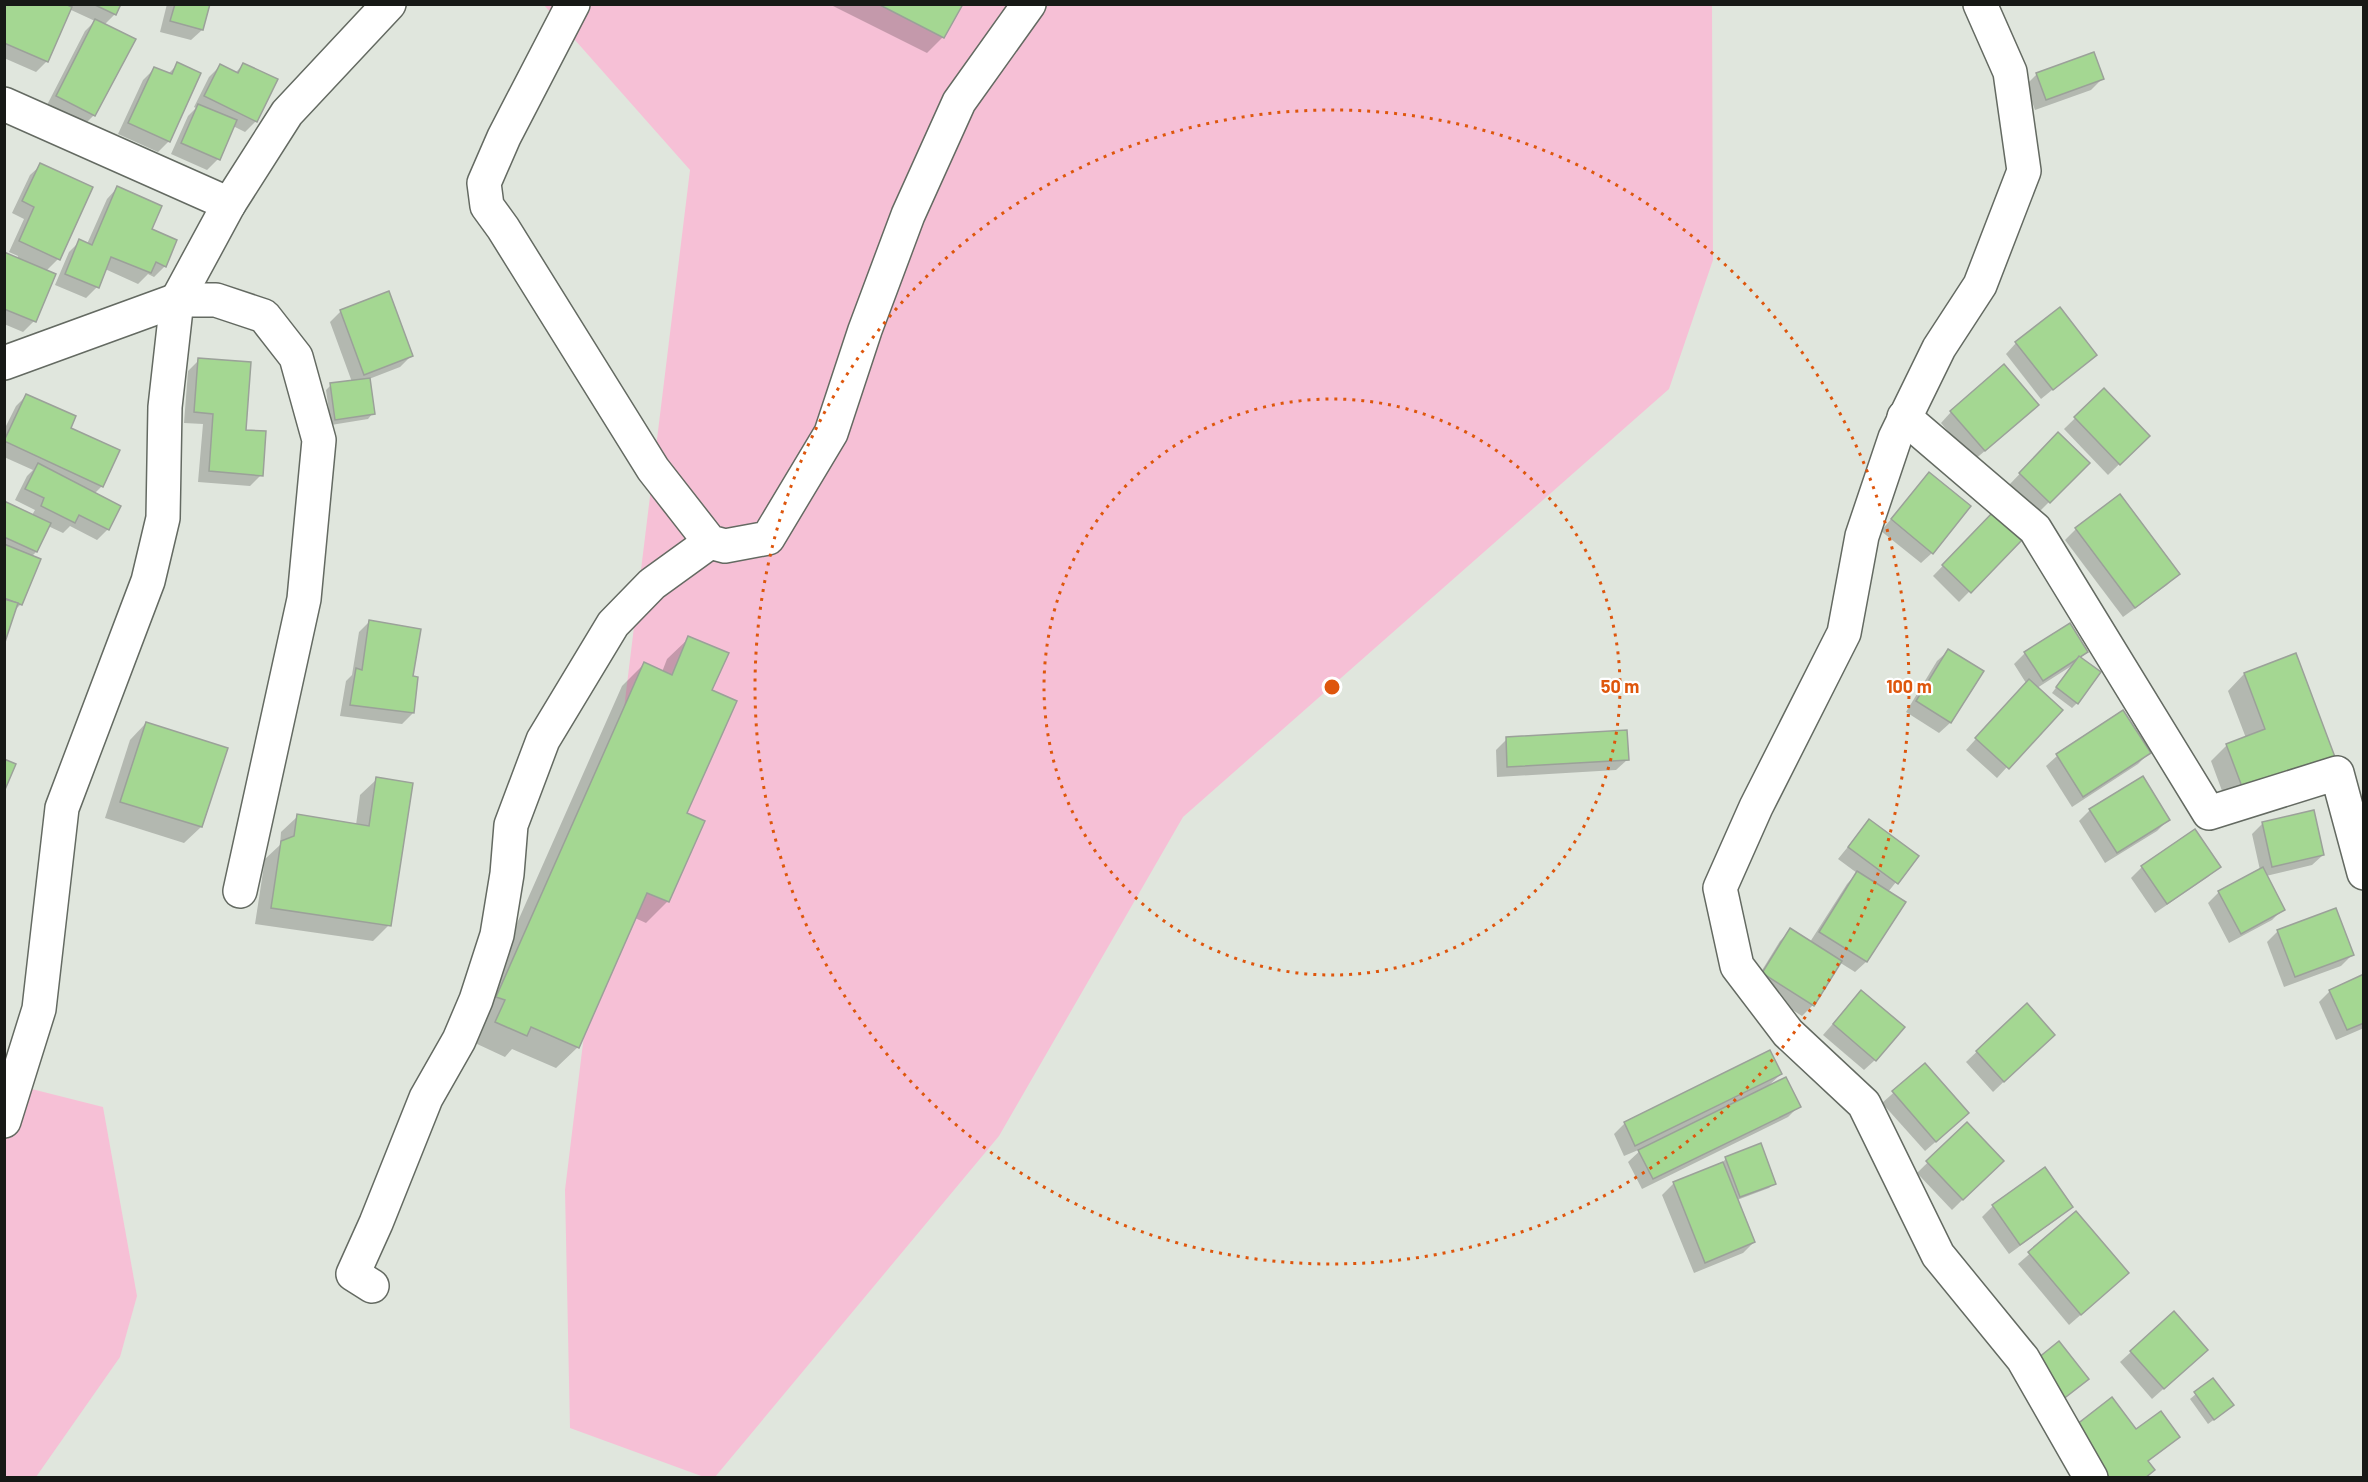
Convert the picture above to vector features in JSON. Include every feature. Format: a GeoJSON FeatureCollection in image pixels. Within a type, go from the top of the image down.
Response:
{"type":"FeatureCollection","features":[{"type":"Feature","properties":{"kind":"street"},"geometry":{"type":"LineString","coordinates":[[4,1121],[39,1009],[62,808],[148,581],[163,518],[165,407],[177,300],[229,204],[287,113],[389,4]]}},
{"type":"Feature","properties":{"kind":"street"},"geometry":{"type":"LineString","coordinates":[[573,4],[504,137],[484,183],[487,206],[503,228],[652,469],[710,542],[725,546],[768,538],[831,433],[865,330],[908,215],[959,102],[1029,4]]}},
{"type":"Feature","properties":{"kind":"street"},"geometry":{"type":"LineString","coordinates":[[1980,4],[2010,72],[2024,171],[1980,285],[1939,348],[1904,417],[1862,536],[1844,633],[1756,807],[1720,888],[1737,966],[1788,1033],[1864,1104],[1938,1255],[2023,1359],[2091,1478]]}},
{"type":"Feature","properties":{"kind":"street"},"geometry":{"type":"LineString","coordinates":[[4,104],[229,204]]}},
{"type":"Feature","properties":{"kind":"street"},"geometry":{"type":"LineString","coordinates":[[4,363],[177,300],[216,300],[264,316],[296,357],[319,440],[304,599],[240,891]]}},
{"type":"Feature","properties":{"kind":"street"},"geometry":{"type":"LineString","coordinates":[[1904,417],[2035,529],[2209,813],[2337,774],[2364,873]]}},
{"type":"Feature","properties":{"kind":"street"},"geometry":{"type":"LineString","coordinates":[[372,1286],[353,1274],[426,1098],[459,1040],[476,1000],[497,935],[507,874],[511,825],[543,740],[613,624],[652,584],[710,542]]}},
{"type":"Feature","properties":{"kind":"shaded area"},"geometry":{"type":"Polygon","coordinates":[[[544,5],[1712,5],[1713,260],[1669,389],[1183,817],[999,1136],[715,1477],[704,1477],[570,1428],[565,1190],[690,170],[544,5]]]}},
{"type":"Feature","properties":{"kind":"shaded area"},"geometry":{"type":"Polygon","coordinates":[[[4,1082],[103,1107],[137,1296],[120,1357],[36,1477],[5,1477],[4,1082]]]}},
{"type":"Feature","properties":{"kind":"building"},"geometry":{"type":"Polygon","coordinates":[[[4,4],[65,4],[72,7],[48,62],[4,43],[4,4]]]}},
{"type":"Feature","properties":{"kind":"building"},"geometry":{"type":"Polygon","coordinates":[[[93,4],[121,4],[116,15],[93,4]]]}},
{"type":"Feature","properties":{"kind":"building"},"geometry":{"type":"Polygon","coordinates":[[[175,4],[210,4],[203,30],[170,21],[175,4]]]}},
{"type":"Feature","properties":{"kind":"building"},"geometry":{"type":"Polygon","coordinates":[[[878,4],[963,4],[944,38],[878,4]]]}},
{"type":"Feature","properties":{"kind":"building"},"geometry":{"type":"Polygon","coordinates":[[[95,19],[136,39],[95,116],[56,96],[95,19]]]}},
{"type":"Feature","properties":{"kind":"building"},"geometry":{"type":"Polygon","coordinates":[[[2094,52],[2104,79],[2046,100],[2036,73],[2094,52]]]}},
{"type":"Feature","properties":{"kind":"building"},"geometry":{"type":"Polygon","coordinates":[[[177,62],[201,73],[170,142],[128,123],[154,67],[172,74],[177,62]]]}},
{"type":"Feature","properties":{"kind":"building"},"geometry":{"type":"Polygon","coordinates":[[[243,63],[278,79],[257,122],[204,96],[220,64],[238,73],[243,63]]]}},
{"type":"Feature","properties":{"kind":"building"},"geometry":{"type":"Polygon","coordinates":[[[198,104],[237,120],[220,160],[181,143],[198,104]]]}},
{"type":"Feature","properties":{"kind":"building"},"geometry":{"type":"Polygon","coordinates":[[[40,163],[93,187],[60,260],[19,241],[34,207],[22,201],[40,163]]]}},
{"type":"Feature","properties":{"kind":"building"},"geometry":{"type":"Polygon","coordinates":[[[117,186],[162,206],[152,229],[177,240],[166,267],[156,262],[151,273],[111,257],[99,288],[65,274],[79,239],[92,245],[117,186]]]}},
{"type":"Feature","properties":{"kind":"building"},"geometry":{"type":"Polygon","coordinates":[[[4,252],[56,274],[36,322],[4,309],[4,252]]]}},
{"type":"Feature","properties":{"kind":"building"},"geometry":{"type":"Polygon","coordinates":[[[389,291],[413,356],[364,375],[340,310],[389,291]]]}},
{"type":"Feature","properties":{"kind":"building"},"geometry":{"type":"Polygon","coordinates":[[[2060,307],[2097,355],[2053,390],[2015,342],[2060,307]]]}},
{"type":"Feature","properties":{"kind":"building"},"geometry":{"type":"Polygon","coordinates":[[[198,358],[251,362],[246,430],[266,431],[263,476],[209,471],[213,414],[194,412],[198,358]]]}},
{"type":"Feature","properties":{"kind":"building"},"geometry":{"type":"Polygon","coordinates":[[[2004,364],[2039,405],[1985,451],[1950,411],[2004,364]]]}},
{"type":"Feature","properties":{"kind":"building"},"geometry":{"type":"Polygon","coordinates":[[[370,378],[375,414],[335,420],[330,383],[370,378]]]}},
{"type":"Feature","properties":{"kind":"building"},"geometry":{"type":"Polygon","coordinates":[[[2104,388],[2150,436],[2120,465],[2074,417],[2104,388]]]}},
{"type":"Feature","properties":{"kind":"building"},"geometry":{"type":"Polygon","coordinates":[[[26,394],[76,416],[71,428],[120,450],[103,487],[4,441],[26,394]]]}},
{"type":"Feature","properties":{"kind":"building"},"geometry":{"type":"Polygon","coordinates":[[[2058,432],[2090,463],[2050,503],[2019,473],[2058,432]]]}},
{"type":"Feature","properties":{"kind":"building"},"geometry":{"type":"Polygon","coordinates":[[[38,463],[121,506],[109,530],[79,515],[75,523],[41,506],[44,498],[25,489],[38,463]]]}},
{"type":"Feature","properties":{"kind":"building"},"geometry":{"type":"Polygon","coordinates":[[[1929,472],[1971,506],[1933,554],[1891,519],[1929,472]]]}},
{"type":"Feature","properties":{"kind":"building"},"geometry":{"type":"Polygon","coordinates":[[[2120,494],[2180,574],[2135,608],[2075,528],[2120,494]]]}},
{"type":"Feature","properties":{"kind":"building"},"geometry":{"type":"Polygon","coordinates":[[[4,501],[51,523],[37,552],[4,537],[4,501]]]}},
{"type":"Feature","properties":{"kind":"building"},"geometry":{"type":"Polygon","coordinates":[[[1993,512],[2022,540],[1971,593],[1942,565],[1993,512]]]}},
{"type":"Feature","properties":{"kind":"building"},"geometry":{"type":"Polygon","coordinates":[[[4,544],[41,559],[22,605],[4,598],[4,544]]]}},
{"type":"Feature","properties":{"kind":"building"},"geometry":{"type":"Polygon","coordinates":[[[4,599],[18,603],[5,642],[4,641],[4,599]]]}},
{"type":"Feature","properties":{"kind":"building"},"geometry":{"type":"Polygon","coordinates":[[[369,620],[421,629],[413,676],[418,677],[414,713],[350,705],[356,668],[362,670],[369,620]]]}},
{"type":"Feature","properties":{"kind":"building"},"geometry":{"type":"Polygon","coordinates":[[[2070,623],[2088,652],[2043,681],[2024,652],[2070,623]]]}},
{"type":"Feature","properties":{"kind":"building"},"geometry":{"type":"Polygon","coordinates":[[[688,636],[729,653],[712,690],[737,701],[687,813],[705,821],[669,902],[647,893],[579,1048],[531,1027],[527,1036],[495,1022],[505,1000],[496,997],[644,662],[672,675],[688,636]]]}},
{"type":"Feature","properties":{"kind":"building"},"geometry":{"type":"Polygon","coordinates":[[[1948,649],[1984,671],[1951,723],[1916,701],[1948,649]]]}},
{"type":"Feature","properties":{"kind":"building"},"geometry":{"type":"Polygon","coordinates":[[[2296,653],[2335,757],[2244,792],[2226,744],[2265,729],[2244,673],[2296,653]]]}},
{"type":"Feature","properties":{"kind":"building"},"geometry":{"type":"Polygon","coordinates":[[[2079,656],[2101,672],[2078,704],[2056,687],[2079,656]]]}},
{"type":"Feature","properties":{"kind":"building"},"geometry":{"type":"Polygon","coordinates":[[[2029,679],[2063,710],[2009,769],[1975,738],[2029,679]]]}},
{"type":"Feature","properties":{"kind":"building"},"geometry":{"type":"Polygon","coordinates":[[[2123,710],[2151,753],[2083,797],[2056,754],[2123,710]]]}},
{"type":"Feature","properties":{"kind":"building"},"geometry":{"type":"Polygon","coordinates":[[[146,722],[228,748],[202,827],[120,802],[146,722]]]}},
{"type":"Feature","properties":{"kind":"building"},"geometry":{"type":"Polygon","coordinates":[[[1627,730],[1629,760],[1507,767],[1506,737],[1627,730]]]}},
{"type":"Feature","properties":{"kind":"building"},"geometry":{"type":"Polygon","coordinates":[[[4,759],[16,764],[4,792],[4,759]]]}},
{"type":"Feature","properties":{"kind":"building"},"geometry":{"type":"Polygon","coordinates":[[[2143,776],[2170,820],[2117,853],[2089,809],[2143,776]]]}},
{"type":"Feature","properties":{"kind":"building"},"geometry":{"type":"Polygon","coordinates":[[[376,777],[413,783],[391,926],[271,908],[281,841],[294,836],[297,814],[369,826],[376,777]]]}},
{"type":"Feature","properties":{"kind":"building"},"geometry":{"type":"Polygon","coordinates":[[[2314,810],[2324,855],[2272,867],[2262,822],[2314,810]]]}},
{"type":"Feature","properties":{"kind":"building"},"geometry":{"type":"Polygon","coordinates":[[[1869,819],[1919,856],[1898,884],[1848,847],[1869,819]]]}},
{"type":"Feature","properties":{"kind":"building"},"geometry":{"type":"Polygon","coordinates":[[[2195,829],[2221,867],[2167,904],[2141,866],[2195,829]]]}},
{"type":"Feature","properties":{"kind":"building"},"geometry":{"type":"Polygon","coordinates":[[[2263,867],[2285,910],[2241,934],[2218,891],[2263,867]]]}},
{"type":"Feature","properties":{"kind":"building"},"geometry":{"type":"Polygon","coordinates":[[[1857,871],[1906,902],[1867,962],[1819,932],[1857,871]]]}},
{"type":"Feature","properties":{"kind":"building"},"geometry":{"type":"Polygon","coordinates":[[[2336,908],[2354,955],[2295,977],[2277,930],[2336,908]]]}},
{"type":"Feature","properties":{"kind":"building"},"geometry":{"type":"Polygon","coordinates":[[[1790,928],[1842,961],[1814,1006],[1762,973],[1790,928]]]}},
{"type":"Feature","properties":{"kind":"building"},"geometry":{"type":"Polygon","coordinates":[[[2364,974],[2364,1023],[2347,1030],[2329,990],[2364,974]]]}},
{"type":"Feature","properties":{"kind":"building"},"geometry":{"type":"Polygon","coordinates":[[[1861,990],[1905,1027],[1876,1061],[1833,1024],[1861,990]]]}},
{"type":"Feature","properties":{"kind":"building"},"geometry":{"type":"Polygon","coordinates":[[[2027,1003],[2055,1035],[2004,1082],[1976,1051],[2027,1003]]]}},
{"type":"Feature","properties":{"kind":"building"},"geometry":{"type":"Polygon","coordinates":[[[1770,1050],[1782,1074],[1635,1146],[1624,1122],[1770,1050]]]}},
{"type":"Feature","properties":{"kind":"building"},"geometry":{"type":"Polygon","coordinates":[[[1925,1063],[1969,1113],[1936,1142],[1892,1091],[1925,1063]]]}},
{"type":"Feature","properties":{"kind":"building"},"geometry":{"type":"Polygon","coordinates":[[[1786,1077],[1801,1107],[1653,1179],[1638,1150],[1786,1077]]]}},
{"type":"Feature","properties":{"kind":"building"},"geometry":{"type":"Polygon","coordinates":[[[1967,1122],[2004,1161],[1963,1200],[1926,1161],[1967,1122]]]}},
{"type":"Feature","properties":{"kind":"building"},"geometry":{"type":"Polygon","coordinates":[[[1761,1143],[1776,1184],[1740,1197],[1725,1157],[1761,1143]]]}},
{"type":"Feature","properties":{"kind":"building"},"geometry":{"type":"Polygon","coordinates":[[[1723,1162],[1755,1242],[1705,1263],[1673,1182],[1723,1162]]]}},
{"type":"Feature","properties":{"kind":"building"},"geometry":{"type":"Polygon","coordinates":[[[2045,1167],[2073,1207],[2020,1245],[1992,1205],[2045,1167]]]}},
{"type":"Feature","properties":{"kind":"building"},"geometry":{"type":"Polygon","coordinates":[[[2076,1211],[2129,1273],[2081,1315],[2028,1252],[2076,1211]]]}},
{"type":"Feature","properties":{"kind":"building"},"geometry":{"type":"Polygon","coordinates":[[[2174,1311],[2208,1350],[2164,1389],[2130,1351],[2174,1311]]]}},
{"type":"Feature","properties":{"kind":"building"},"geometry":{"type":"Polygon","coordinates":[[[2059,1341],[2089,1379],[2062,1400],[2032,1363],[2059,1341]]]}},
{"type":"Feature","properties":{"kind":"building"},"geometry":{"type":"Polygon","coordinates":[[[2213,1378],[2234,1405],[2214,1420],[2194,1392],[2213,1378]]]}},
{"type":"Feature","properties":{"kind":"building"},"geometry":{"type":"Polygon","coordinates":[[[2112,1397],[2136,1429],[2161,1411],[2180,1437],[2148,1461],[2155,1470],[2145,1478],[2107,1478],[2071,1429],[2112,1397]]]}}]}
